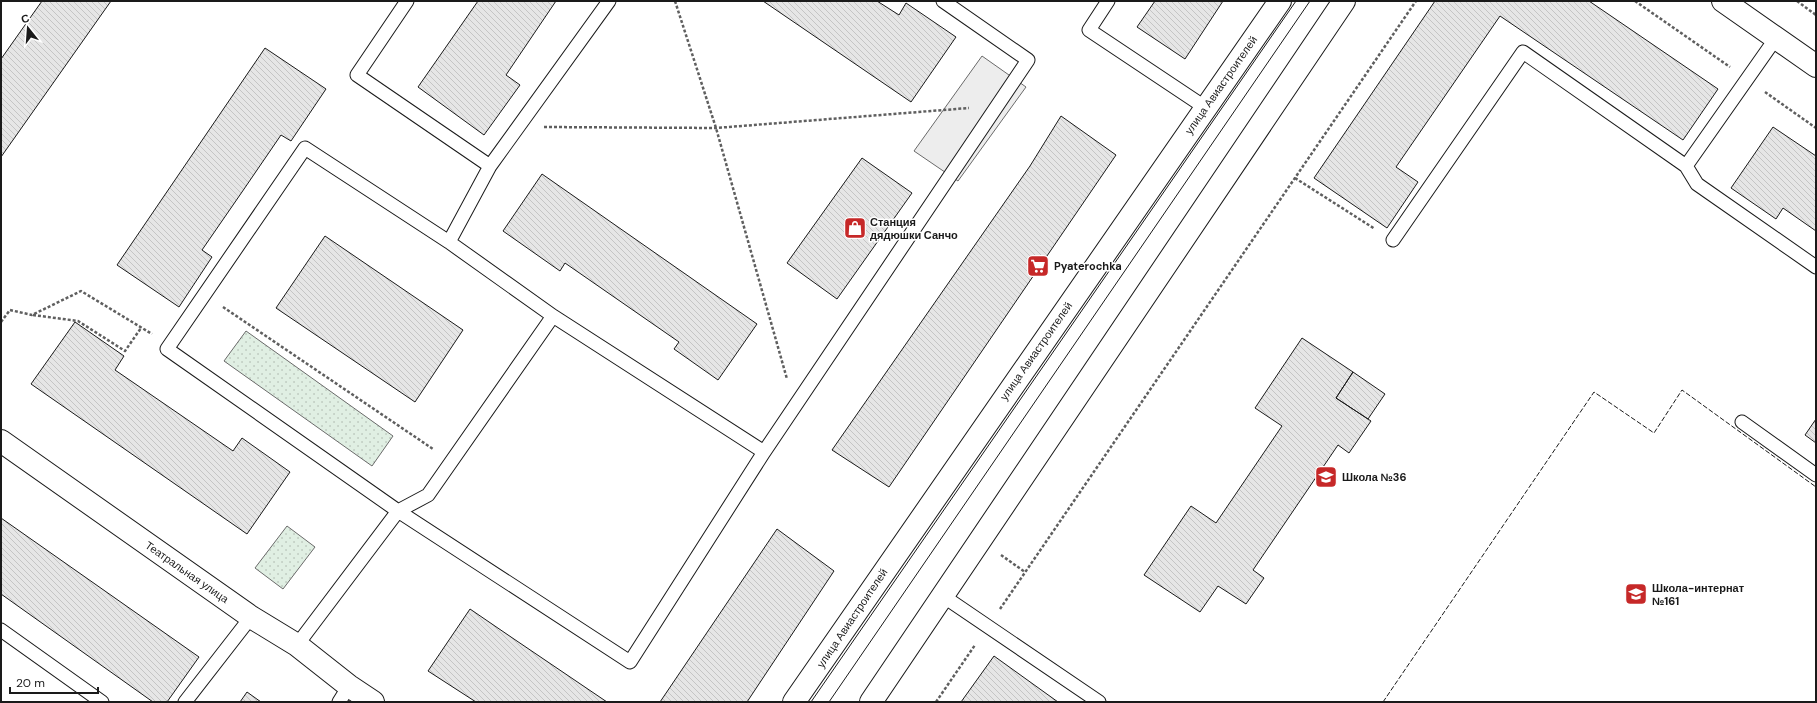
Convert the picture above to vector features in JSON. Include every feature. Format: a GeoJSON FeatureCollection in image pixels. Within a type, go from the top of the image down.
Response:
{"type":"FeatureCollection","features":[{"type":"Feature","properties":{"kind":"main road","name":"улица Авиастроителей"},"geometry":{"type":"LineString","coordinates":[[794,702],[1280,1]]}},
{"type":"Feature","properties":{"kind":"main road"},"geometry":{"type":"LineString","coordinates":[[872,702],[1344,1]]}},
{"type":"Feature","properties":{"kind":"main road"},"geometry":{"type":"LineString","coordinates":[[1723,1],[1816,66]]}},
{"type":"Feature","properties":{"kind":"main road","name":"Театральная улица"},"geometry":{"type":"LineString","coordinates":[[1,441],[251,617],[297,645],[344,694],[373,702]]}},
{"type":"Feature","properties":{"kind":"lane"},"geometry":{"type":"LineString","coordinates":[[408,1],[357,75],[490,166]]}},
{"type":"Feature","properties":{"kind":"lane"},"geometry":{"type":"LineString","coordinates":[[449,242],[490,166],[609,1]]}},
{"type":"Feature","properties":{"kind":"lane"},"geometry":{"type":"LineString","coordinates":[[764,452],[553,316],[449,242],[305,148],[167,349],[398,511],[630,662],[764,452],[1028,60],[943,1]]}},
{"type":"Feature","properties":{"kind":"lane"},"geometry":{"type":"LineString","coordinates":[[1108,1],[1089,30],[1206,108]]}},
{"type":"Feature","properties":{"kind":"lane"},"geometry":{"type":"LineString","coordinates":[[1686,166],[1776,38]]}},
{"type":"Feature","properties":{"kind":"lane"},"geometry":{"type":"LineString","coordinates":[[1393,240],[1523,52],[1686,166],[1697,184],[1816,267]]}},
{"type":"Feature","properties":{"kind":"lane"},"geometry":{"type":"LineString","coordinates":[[297,645],[398,511],[428,495],[553,316]]}},
{"type":"Feature","properties":{"kind":"lane"},"geometry":{"type":"LineString","coordinates":[[1742,422],[1816,475]]}},
{"type":"Feature","properties":{"kind":"lane"},"geometry":{"type":"LineString","coordinates":[[943,596],[1099,702]]}},
{"type":"Feature","properties":{"kind":"lane"},"geometry":{"type":"LineString","coordinates":[[185,702],[251,617]]}},
{"type":"Feature","properties":{"kind":"lane"},"geometry":{"type":"LineString","coordinates":[[1,630],[102,702]]}},
{"type":"Feature","properties":{"kind":"path"},"geometry":{"type":"LineString","coordinates":[[675,1],[716,128],[795,406]]}},
{"type":"Feature","properties":{"kind":"path"},"geometry":{"type":"LineString","coordinates":[[936,702],[1416,1]]}},
{"type":"Feature","properties":{"kind":"path"},"geometry":{"type":"LineString","coordinates":[[1635,1],[1816,128]]}},
{"type":"Feature","properties":{"kind":"path"},"geometry":{"type":"LineString","coordinates":[[1797,1],[1816,15]]}},
{"type":"Feature","properties":{"kind":"path"},"geometry":{"type":"LineString","coordinates":[[518,127],[716,128],[997,105]]}},
{"type":"Feature","properties":{"kind":"path"},"geometry":{"type":"LineString","coordinates":[[1295,178],[1393,240]]}},
{"type":"Feature","properties":{"kind":"path"},"geometry":{"type":"LineString","coordinates":[[32,315],[81,291],[170,345]]}},
{"type":"Feature","properties":{"kind":"path"},"geometry":{"type":"LineString","coordinates":[[205,294],[451,461]]}},
{"type":"Feature","properties":{"kind":"path"},"geometry":{"type":"LineString","coordinates":[[1,322],[10,310],[32,315],[78,321],[126,351],[141,328]]}},
{"type":"Feature","properties":{"kind":"green space"},"geometry":{"type":"Polygon","coordinates":[[[246,331],[393,436],[372,466],[224,361],[246,331]]]}},
{"type":"Feature","properties":{"kind":"green space"},"geometry":{"type":"Polygon","coordinates":[[[287,526],[315,547],[283,589],[255,568],[287,526]]]}},
{"type":"Feature","properties":{"kind":"shaded area"},"geometry":{"type":"Polygon","coordinates":[[[982,56],[1026,87],[958,181],[914,151],[982,56]]]}},
{"type":"Feature","properties":{"kind":"building"},"geometry":{"type":"Polygon","coordinates":[[[42,1],[111,1],[1,157],[1,59],[42,1]]]}},
{"type":"Feature","properties":{"kind":"building"},"geometry":{"type":"Polygon","coordinates":[[[478,1],[556,1],[506,75],[520,85],[484,135],[418,87],[478,1]]]}},
{"type":"Feature","properties":{"kind":"building"},"geometry":{"type":"Polygon","coordinates":[[[763,1],[877,1],[899,15],[906,3],[956,37],[911,102],[763,1]]]}},
{"type":"Feature","properties":{"kind":"building"},"geometry":{"type":"Polygon","coordinates":[[[1155,1],[1223,1],[1185,59],[1137,27],[1155,1]]]}},
{"type":"Feature","properties":{"kind":"building"},"geometry":{"type":"Polygon","coordinates":[[[1435,1],[1589,1],[1718,89],[1683,140],[1500,16],[1396,167],[1418,182],[1387,228],[1314,178],[1435,1]]]}},
{"type":"Feature","properties":{"kind":"building"},"geometry":{"type":"Polygon","coordinates":[[[265,48],[326,89],[291,141],[281,135],[202,250],[212,257],[179,307],[117,265],[265,48]]]}},
{"type":"Feature","properties":{"kind":"building"},"geometry":{"type":"Polygon","coordinates":[[[1061,116],[1116,155],[889,487],[832,450],[1030,166],[1061,116]]]}},
{"type":"Feature","properties":{"kind":"building"},"geometry":{"type":"Polygon","coordinates":[[[1773,127],[1816,156],[1816,231],[1783,208],[1776,219],[1731,188],[1773,127]]]}},
{"type":"Feature","properties":{"kind":"building"},"geometry":{"type":"Polygon","coordinates":[[[862,158],[912,193],[837,299],[787,263],[862,158]]]}},
{"type":"Feature","properties":{"kind":"building"},"geometry":{"type":"Polygon","coordinates":[[[542,174],[757,324],[718,380],[674,349],[679,342],[565,263],[560,271],[503,231],[542,174]]]}},
{"type":"Feature","properties":{"kind":"building"},"geometry":{"type":"Polygon","coordinates":[[[325,236],[463,330],[415,402],[276,308],[325,236]]]}},
{"type":"Feature","properties":{"kind":"building"},"geometry":{"type":"Polygon","coordinates":[[[75,322],[124,356],[115,370],[233,451],[242,438],[290,472],[247,534],[31,384],[75,322]]]}},
{"type":"Feature","properties":{"kind":"building","name":"Школа №36"},"geometry":{"type":"Polygon","coordinates":[[[1302,338],[1353,372],[1336,398],[1371,421],[1349,453],[1338,445],[1253,570],[1264,578],[1246,604],[1218,586],[1200,612],[1144,575],[1191,506],[1216,523],[1282,426],[1255,408],[1302,338]]]}},
{"type":"Feature","properties":{"kind":"building"},"geometry":{"type":"Polygon","coordinates":[[[1353,372],[1385,394],[1368,419],[1336,398],[1353,372]]]}},
{"type":"Feature","properties":{"kind":"building"},"geometry":{"type":"Polygon","coordinates":[[[1816,419],[1816,443],[1805,435],[1816,419]]]}},
{"type":"Feature","properties":{"kind":"building"},"geometry":{"type":"Polygon","coordinates":[[[1,518],[199,657],[167,702],[153,702],[1,594],[1,518]]]}},
{"type":"Feature","properties":{"kind":"building"},"geometry":{"type":"Polygon","coordinates":[[[777,529],[834,571],[747,702],[660,702],[777,529]]]}},
{"type":"Feature","properties":{"kind":"building"},"geometry":{"type":"Polygon","coordinates":[[[470,609],[607,702],[476,702],[428,671],[470,609]]]}},
{"type":"Feature","properties":{"kind":"building"},"geometry":{"type":"Polygon","coordinates":[[[994,656],[1058,702],[961,702],[994,656]]]}},
{"type":"Feature","properties":{"kind":"building"},"geometry":{"type":"Polygon","coordinates":[[[247,692],[261,702],[240,702],[247,692]]]}},
{"type":"Feature","properties":{"kind":"tram line"},"geometry":{"type":"LineString","coordinates":[[811,702],[1296,1]]}},
{"type":"Feature","properties":{"kind":"tram line"},"geometry":{"type":"LineString","coordinates":[[829,702],[1310,1]]}},
{"type":"Feature","properties":{"kind":"fence"},"geometry":{"type":"LineString","coordinates":[[1383,702],[1594,392],[1654,433],[1682,390],[1816,487]]}},
{"type":"Feature","properties":{"kind":"place","name":"Станция дядюшки Санчо"},"geometry":{"type":"Point","coordinates":[855,228]}},
{"type":"Feature","properties":{"kind":"place","name":"Pyaterochka"},"geometry":{"type":"Point","coordinates":[1038,266]}},
{"type":"Feature","properties":{"kind":"place","name":"Школа №36"},"geometry":{"type":"Point","coordinates":[1326,477]}},
{"type":"Feature","properties":{"kind":"place","name":"Школа-интернат №161"},"geometry":{"type":"Point","coordinates":[1636,594]}}]}
